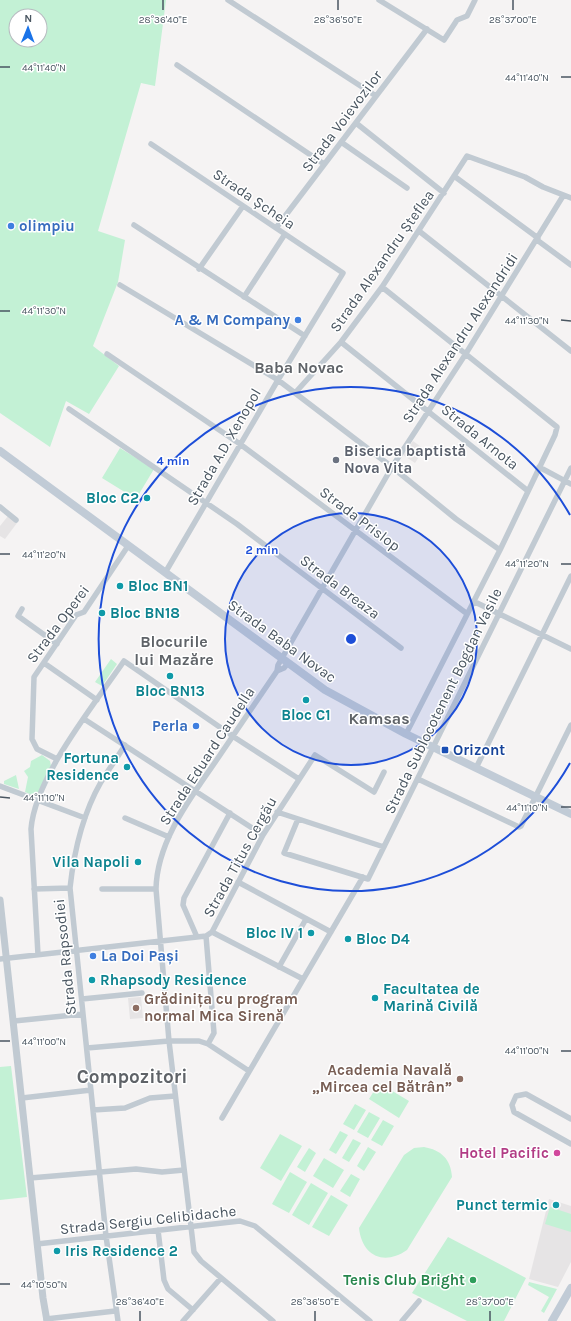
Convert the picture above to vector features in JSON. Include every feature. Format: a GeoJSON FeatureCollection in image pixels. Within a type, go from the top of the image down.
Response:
{"type":"FeatureCollection","features":[{"type":"Feature","properties":{"kind":"main road","name":"Strada Baba Novac"},"geometry":{"type":"LineString","coordinates":[[0,451],[285,661],[348,704],[434,748],[571,814]]}},
{"type":"Feature","properties":{"kind":"main road"},"geometry":{"type":"LineString","coordinates":[[552,1321],[571,1288]]}},
{"type":"Feature","properties":{"kind":"street"},"geometry":{"type":"LineString","coordinates":[[228,0],[376,96]]}},
{"type":"Feature","properties":{"kind":"street"},"geometry":{"type":"LineString","coordinates":[[379,0],[444,40],[457,20],[467,16],[475,0]]}},
{"type":"Feature","properties":{"kind":"street","name":"Strada Voievozilor"},"geometry":{"type":"LineString","coordinates":[[276,228],[428,29]]}},
{"type":"Feature","properties":{"kind":"street"},"geometry":{"type":"LineString","coordinates":[[177,65],[324,164]]}},
{"type":"Feature","properties":{"kind":"street"},"geometry":{"type":"LineString","coordinates":[[356,123],[444,192]]}},
{"type":"Feature","properties":{"kind":"street"},"geometry":{"type":"LineString","coordinates":[[341,142],[406,188]]}},
{"type":"Feature","properties":{"kind":"street","name":"Strada Șcheia"},"geometry":{"type":"LineString","coordinates":[[151,144],[343,273]]}},
{"type":"Feature","properties":{"kind":"street","name":"Strada Alexandru Șteflea"},"geometry":{"type":"LineString","coordinates":[[295,393],[341,342],[382,287],[467,156],[525,177],[543,188],[563,196]]}},
{"type":"Feature","properties":{"kind":"street"},"geometry":{"type":"LineString","coordinates":[[454,176],[571,265]]}},
{"type":"Feature","properties":{"kind":"street"},"geometry":{"type":"LineString","coordinates":[[563,196],[571,198]]}},
{"type":"Feature","properties":{"kind":"street","name":"Strada Alexandru Alexandridi"},"geometry":{"type":"LineString","coordinates":[[285,661],[323,589],[392,467],[465,355],[563,196]]}},
{"type":"Feature","properties":{"kind":"street"},"geometry":{"type":"LineString","coordinates":[[199,269],[243,206]]}},
{"type":"Feature","properties":{"kind":"street"},"geometry":{"type":"LineString","coordinates":[[134,225],[199,269],[305,336]]}},
{"type":"Feature","properties":{"kind":"street"},"geometry":{"type":"LineString","coordinates":[[419,231],[571,351]]}},
{"type":"Feature","properties":{"kind":"street"},"geometry":{"type":"LineString","coordinates":[[244,297],[285,234]]}},
{"type":"Feature","properties":{"kind":"street","name":"Strada A.D. Xenopol"},"geometry":{"type":"LineString","coordinates":[[165,573],[240,444],[343,273]]}},
{"type":"Feature","properties":{"kind":"street"},"geometry":{"type":"LineString","coordinates":[[120,285],[278,380],[392,467],[456,519],[500,550]]}},
{"type":"Feature","properties":{"kind":"street"},"geometry":{"type":"LineString","coordinates":[[382,287],[556,427],[555,435],[500,550],[472,601],[406,734]]}},
{"type":"Feature","properties":{"kind":"street","name":"Strada Arnota"},"geometry":{"type":"LineString","coordinates":[[341,342],[528,491]]}},
{"type":"Feature","properties":{"kind":"street","name":"Strada Prislop"},"geometry":{"type":"LineString","coordinates":[[107,354],[240,444],[466,613]]}},
{"type":"Feature","properties":{"kind":"street","name":"Strada Breaza"},"geometry":{"type":"LineString","coordinates":[[69,409],[206,502],[401,648]]}},
{"type":"Feature","properties":{"kind":"street"},"geometry":{"type":"LineString","coordinates":[[539,467],[571,484]]}},
{"type":"Feature","properties":{"kind":"street","name":"Strada Sublocotenent Bogdan Vasile"},"geometry":{"type":"LineString","coordinates":[[222,1118],[331,932],[384,847],[571,468]]}},
{"type":"Feature","properties":{"kind":"street"},"geometry":{"type":"LineString","coordinates":[[0,507],[16,520]]}},
{"type":"Feature","properties":{"kind":"street","name":"Strada Operei"},"geometry":{"type":"LineString","coordinates":[[57,759],[37,749],[32,739],[34,677],[76,615],[84,612],[128,546]]}},
{"type":"Feature","properties":{"kind":"street"},"geometry":{"type":"LineString","coordinates":[[476,768],[571,576]]}},
{"type":"Feature","properties":{"kind":"street"},"geometry":{"type":"LineString","coordinates":[[472,601],[571,649]]}},
{"type":"Feature","properties":{"kind":"street"},"geometry":{"type":"LineString","coordinates":[[22,609],[18,616],[57,644]]}},
{"type":"Feature","properties":{"kind":"street"},"geometry":{"type":"LineString","coordinates":[[38,955],[32,829],[38,800],[57,759],[124,661],[234,735],[236,739],[299,779]]}},
{"type":"Feature","properties":{"kind":"street","name":"Strada Eduard Caudella"},"geometry":{"type":"LineString","coordinates":[[273,1321],[220,1278],[201,1261],[194,1252],[169,1041],[156,889],[158,865],[169,837],[196,791],[277,672],[278,665],[285,661]]}},
{"type":"Feature","properties":{"kind":"street"},"geometry":{"type":"LineString","coordinates":[[44,662],[97,700]]}},
{"type":"Feature","properties":{"kind":"street"},"geometry":{"type":"LineString","coordinates":[[84,719],[262,835]]}},
{"type":"Feature","properties":{"kind":"street"},"geometry":{"type":"LineString","coordinates":[[418,779],[519,827],[521,826],[536,797],[571,725]]}},
{"type":"Feature","properties":{"kind":"street","name":"Strada Rapsodiei"},"geometry":{"type":"LineString","coordinates":[[118,1321],[115,1311],[106,1236],[70,888],[73,862],[84,818],[102,781],[125,745]]}},
{"type":"Feature","properties":{"kind":"street","name":"Strada Titus Cergău"},"geometry":{"type":"LineString","coordinates":[[208,1044],[214,1033],[206,936],[212,932],[262,835],[315,755],[374,792],[384,772]]}},
{"type":"Feature","properties":{"kind":"street"},"geometry":{"type":"LineString","coordinates":[[0,786],[84,818]]}},
{"type":"Feature","properties":{"kind":"street"},"geometry":{"type":"LineString","coordinates":[[277,812],[384,847]]}},
{"type":"Feature","properties":{"kind":"street"},"geometry":{"type":"LineString","coordinates":[[197,937],[183,905],[184,898],[230,813]]}},
{"type":"Feature","properties":{"kind":"street"},"geometry":{"type":"LineString","coordinates":[[125,818],[169,837]]}},
{"type":"Feature","properties":{"kind":"street"},"geometry":{"type":"LineString","coordinates":[[298,819],[284,853],[365,878]]}},
{"type":"Feature","properties":{"kind":"street"},"geometry":{"type":"LineString","coordinates":[[238,882],[331,932]]}},
{"type":"Feature","properties":{"kind":"street"},"geometry":{"type":"LineString","coordinates":[[34,890],[70,888]]}},
{"type":"Feature","properties":{"kind":"street"},"geometry":{"type":"LineString","coordinates":[[102,889],[156,889]]}},
{"type":"Feature","properties":{"kind":"street"},"geometry":{"type":"LineString","coordinates":[[0,900],[4,958],[14,1021],[37,1244],[47,1320],[115,1311]]}},
{"type":"Feature","properties":{"kind":"street"},"geometry":{"type":"LineString","coordinates":[[279,967],[306,919]]}},
{"type":"Feature","properties":{"kind":"street"},"geometry":{"type":"LineString","coordinates":[[212,932],[303,979]]}},
{"type":"Feature","properties":{"kind":"street"},"geometry":{"type":"LineString","coordinates":[[4,958],[206,936]]}},
{"type":"Feature","properties":{"kind":"street"},"geometry":{"type":"LineString","coordinates":[[82,999],[142,993]]}},
{"type":"Feature","properties":{"kind":"street"},"geometry":{"type":"LineString","coordinates":[[14,1021],[83,1014]]}},
{"type":"Feature","properties":{"kind":"street"},"geometry":{"type":"LineString","coordinates":[[87,1048],[194,1040],[208,1044],[250,1071]]}},
{"type":"Feature","properties":{"kind":"street"},"geometry":{"type":"LineString","coordinates":[[22,1098],[91,1090]]}},
{"type":"Feature","properties":{"kind":"street"},"geometry":{"type":"LineString","coordinates":[[571,1120],[526,1094],[516,1096],[512,1105],[514,1112],[571,1144]]}},
{"type":"Feature","properties":{"kind":"street"},"geometry":{"type":"LineString","coordinates":[[93,1110],[125,1108],[150,1098],[176,1096]]}},
{"type":"Feature","properties":{"kind":"street"},"geometry":{"type":"LineString","coordinates":[[30,1178],[136,1169],[162,1172],[184,1170]]}},
{"type":"Feature","properties":{"kind":"street","name":"Strada Sergiu Celibidache"},"geometry":{"type":"LineString","coordinates":[[37,1244],[240,1221],[255,1226],[370,1321]]}},
{"type":"Feature","properties":{"kind":"street"},"geometry":{"type":"LineString","coordinates":[[158,1230],[164,1280],[168,1289],[193,1310]]}},
{"type":"Feature","properties":{"kind":"street"},"geometry":{"type":"LineString","coordinates":[[183,1321],[220,1278]]}},
{"type":"Feature","properties":{"kind":"street"},"geometry":{"type":"LineString","coordinates":[[402,1321],[419,1301]]}},
{"type":"Feature","properties":{"kind":"shaded area"},"geometry":{"type":"Polygon","coordinates":[[[413,441],[424,449],[415,463],[403,455],[413,441]]]}},
{"type":"Feature","properties":{"kind":"shaded area"},"geometry":{"type":"Polygon","coordinates":[[[8,516],[17,523],[5,539],[0,536],[0,526],[8,516]]]}},
{"type":"Feature","properties":{"kind":"shaded area","name":"Grădinița cu program normal Mica Sirenă"},"geometry":{"type":"Polygon","coordinates":[[[141,997],[143,1018],[130,1019],[128,998],[141,997]]]}},
{"type":"Feature","properties":{"kind":"shaded area"},"geometry":{"type":"Polygon","coordinates":[[[549,1199],[571,1206],[571,1262],[558,1287],[529,1279],[549,1199]]]}},
{"type":"Feature","properties":{"kind":"green space"},"geometry":{"type":"Polygon","coordinates":[[[0,0],[166,0],[155,86],[141,83],[98,231],[125,240],[118,282],[93,346],[119,366],[89,414],[66,401],[50,447],[0,413],[0,0]]]}},
{"type":"Feature","properties":{"kind":"green space"},"geometry":{"type":"Polygon","coordinates":[[[120,448],[154,469],[136,499],[102,478],[120,448]]]}},
{"type":"Feature","properties":{"kind":"green space"},"geometry":{"type":"Polygon","coordinates":[[[111,659],[117,664],[102,686],[95,682],[111,659]]]}},
{"type":"Feature","properties":{"kind":"green space"},"geometry":{"type":"Polygon","coordinates":[[[42,755],[50,761],[51,766],[37,795],[34,796],[25,792],[28,777],[24,771],[30,767],[31,761],[42,755]]]}},
{"type":"Feature","properties":{"kind":"green space"},"geometry":{"type":"Polygon","coordinates":[[[16,775],[19,789],[4,784],[4,781],[16,775]]]}},
{"type":"Feature","properties":{"kind":"green space"},"geometry":{"type":"Polygon","coordinates":[[[11,1066],[27,1197],[0,1200],[0,1067],[11,1066]]]}},
{"type":"Feature","properties":{"kind":"green space"},"geometry":{"type":"Polygon","coordinates":[[[379,1083],[409,1101],[399,1118],[369,1099],[379,1083]]]}},
{"type":"Feature","properties":{"kind":"green space"},"geometry":{"type":"Polygon","coordinates":[[[355,1104],[366,1110],[354,1130],[343,1124],[355,1104]]]}},
{"type":"Feature","properties":{"kind":"green space"},"geometry":{"type":"Polygon","coordinates":[[[369,1112],[380,1118],[368,1138],[357,1132],[369,1112]]]}},
{"type":"Feature","properties":{"kind":"green space"},"geometry":{"type":"Polygon","coordinates":[[[383,1120],[394,1126],[382,1146],[371,1140],[383,1120]]]}},
{"type":"Feature","properties":{"kind":"green space"},"geometry":{"type":"Polygon","coordinates":[[[340,1131],[348,1135],[336,1154],[329,1150],[340,1131]]]}},
{"type":"Feature","properties":{"kind":"green space"},"geometry":{"type":"Polygon","coordinates":[[[280,1134],[302,1146],[281,1181],[260,1168],[280,1134]]]}},
{"type":"Feature","properties":{"kind":"green space"},"geometry":{"type":"Polygon","coordinates":[[[353,1139],[361,1143],[349,1162],[342,1158],[353,1139]]]}},
{"type":"Feature","properties":{"kind":"green space"},"geometry":{"type":"Polygon","coordinates":[[[368,1147],[376,1152],[364,1171],[357,1166],[368,1147]]]}},
{"type":"Feature","properties":{"kind":"green space"},"geometry":{"type":"Polygon","coordinates":[[[424,1147],[435,1150],[444,1156],[450,1165],[452,1177],[407,1250],[390,1257],[376,1256],[365,1246],[361,1238],[359,1228],[404,1155],[414,1148],[424,1147]]]}},
{"type":"Feature","properties":{"kind":"green space"},"geometry":{"type":"Polygon","coordinates":[[[309,1148],[316,1153],[305,1172],[297,1167],[309,1148]]]}},
{"type":"Feature","properties":{"kind":"green space"},"geometry":{"type":"Polygon","coordinates":[[[324,1158],[344,1170],[333,1188],[313,1176],[324,1158]]]}},
{"type":"Feature","properties":{"kind":"green space"},"geometry":{"type":"Polygon","coordinates":[[[290,1172],[307,1182],[289,1213],[272,1204],[290,1172]]]}},
{"type":"Feature","properties":{"kind":"green space"},"geometry":{"type":"Polygon","coordinates":[[[351,1174],[360,1179],[350,1197],[340,1191],[351,1174]]]}},
{"type":"Feature","properties":{"kind":"green space"},"geometry":{"type":"Polygon","coordinates":[[[311,1183],[328,1193],[309,1225],[292,1215],[311,1183]]]}},
{"type":"Feature","properties":{"kind":"green space"},"geometry":{"type":"Polygon","coordinates":[[[331,1195],[348,1205],[329,1236],[312,1227],[331,1195]]]}},
{"type":"Feature","properties":{"kind":"green space"},"geometry":{"type":"Polygon","coordinates":[[[550,1207],[571,1214],[571,1232],[545,1224],[550,1207]]]}},
{"type":"Feature","properties":{"kind":"green space","name":"Tenis Club Bright"},"geometry":{"type":"Polygon","coordinates":[[[448,1237],[526,1278],[504,1321],[467,1321],[412,1293],[448,1237]]]}},
{"type":"Feature","properties":{"kind":"green space"},"geometry":{"type":"Polygon","coordinates":[[[529,1282],[557,1289],[544,1313],[541,1311],[549,1297],[528,1285],[529,1282]]]}},
{"type":"Feature","properties":{"kind":"place","name":"olimpiu"},"geometry":{"type":"Point","coordinates":[11,226]}},
{"type":"Feature","properties":{"kind":"place","name":"A & M Company"},"geometry":{"type":"Point","coordinates":[298,320]}},
{"type":"Feature","properties":{"kind":"place","name":"Biserica baptistă Nova Vita"},"geometry":{"type":"Point","coordinates":[336,460]}},
{"type":"Feature","properties":{"kind":"place","name":"Bloc C2"},"geometry":{"type":"Point","coordinates":[147,498]}},
{"type":"Feature","properties":{"kind":"place","name":"Bloc BN1"},"geometry":{"type":"Point","coordinates":[120,586]}},
{"type":"Feature","properties":{"kind":"place","name":"Bloc BN18"},"geometry":{"type":"Point","coordinates":[102,613]}},
{"type":"Feature","properties":{"kind":"place","name":"Bloc BN13"},"geometry":{"type":"Point","coordinates":[170,676]}},
{"type":"Feature","properties":{"kind":"place","name":"Bloc C1"},"geometry":{"type":"Point","coordinates":[306,700]}},
{"type":"Feature","properties":{"kind":"place","name":"Perla"},"geometry":{"type":"Point","coordinates":[196,726]}},
{"type":"Feature","properties":{"kind":"place","name":"Orizont"},"geometry":{"type":"Point","coordinates":[445,750]}},
{"type":"Feature","properties":{"kind":"place","name":"Fortuna Residence"},"geometry":{"type":"Point","coordinates":[127,767]}},
{"type":"Feature","properties":{"kind":"place","name":"Vila Napoli"},"geometry":{"type":"Point","coordinates":[138,862]}},
{"type":"Feature","properties":{"kind":"place","name":"Bloc IV 1"},"geometry":{"type":"Point","coordinates":[311,933]}},
{"type":"Feature","properties":{"kind":"place","name":"Bloc D4"},"geometry":{"type":"Point","coordinates":[348,939]}},
{"type":"Feature","properties":{"kind":"place","name":"La Doi Pași"},"geometry":{"type":"Point","coordinates":[93,956]}},
{"type":"Feature","properties":{"kind":"place","name":"Rhapsody Residence"},"geometry":{"type":"Point","coordinates":[92,980]}},
{"type":"Feature","properties":{"kind":"place","name":"Facultatea de Marină Civilă"},"geometry":{"type":"Point","coordinates":[375,998]}},
{"type":"Feature","properties":{"kind":"place","name":"Grădinița cu program normal Mica Sirenă"},"geometry":{"type":"Point","coordinates":[136,1008]}},
{"type":"Feature","properties":{"kind":"place","name":"Academia Navală „Mircea cel Bătrân”"},"geometry":{"type":"Point","coordinates":[460,1079]}},
{"type":"Feature","properties":{"kind":"place","name":"Hotel Pacific"},"geometry":{"type":"Point","coordinates":[557,1153]}},
{"type":"Feature","properties":{"kind":"place","name":"Punct termic"},"geometry":{"type":"Point","coordinates":[556,1205]}},
{"type":"Feature","properties":{"kind":"place","name":"Iris Residence 2"},"geometry":{"type":"Point","coordinates":[57,1251]}},
{"type":"Feature","properties":{"kind":"place","name":"Tenis Club Bright"},"geometry":{"type":"Point","coordinates":[473,1280]}},
{"type":"Feature","properties":{"kind":"district","name":"Baba Novac"},"geometry":{"type":"Point","coordinates":[299,367]}},
{"type":"Feature","properties":{"kind":"district","name":"Blocurile lui Mazăre"},"geometry":{"type":"Point","coordinates":[174,650]}},
{"type":"Feature","properties":{"kind":"district","name":"Kamsas"},"geometry":{"type":"Point","coordinates":[379,718]}},
{"type":"Feature","properties":{"kind":"district","name":"Compozitori"},"geometry":{"type":"Point","coordinates":[132,1077]}}]}
